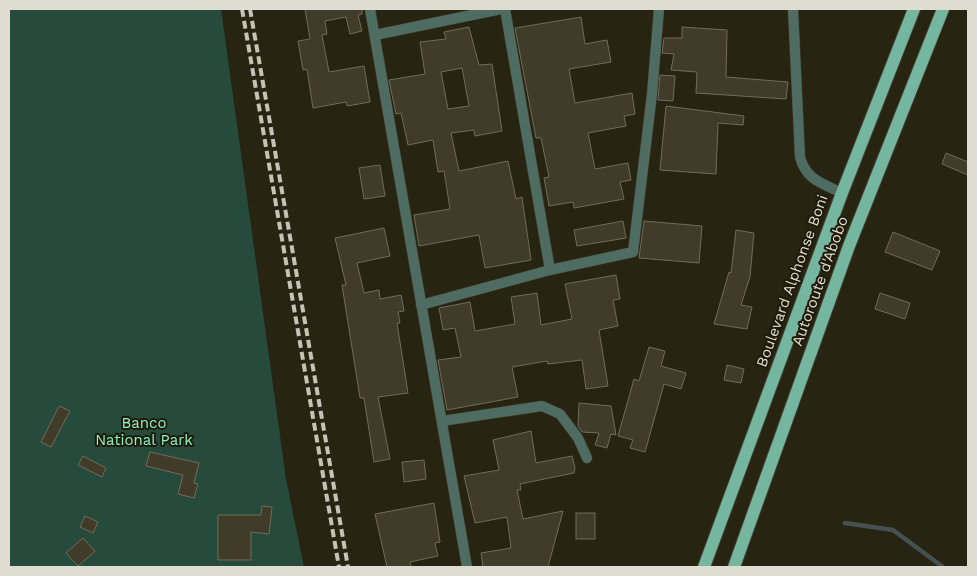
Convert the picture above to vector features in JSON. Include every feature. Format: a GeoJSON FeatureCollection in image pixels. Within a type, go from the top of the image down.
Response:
{"type":"FeatureCollection","features":[{"type":"Feature","properties":{"kind":"main road","name":"Boulevard Alphonse Boni"},"geometry":{"type":"LineString","coordinates":[[704,567],[842,193],[914,9]]}},
{"type":"Feature","properties":{"kind":"main road","name":"Autoroute d'Abobo"},"geometry":{"type":"LineString","coordinates":[[734,567],[850,246],[943,9]]}},
{"type":"Feature","properties":{"kind":"street"},"geometry":{"type":"LineString","coordinates":[[370,9],[467,567]]}},
{"type":"Feature","properties":{"kind":"street"},"geometry":{"type":"LineString","coordinates":[[375,35],[501,9]]}},
{"type":"Feature","properties":{"kind":"street"},"geometry":{"type":"LineString","coordinates":[[505,9],[550,270]]}},
{"type":"Feature","properties":{"kind":"street"},"geometry":{"type":"LineString","coordinates":[[421,305],[550,270],[633,252],[652,94],[659,9]]}},
{"type":"Feature","properties":{"kind":"street"},"geometry":{"type":"LineString","coordinates":[[794,9],[800,157],[803,170],[811,178],[842,193]]}},
{"type":"Feature","properties":{"kind":"street"},"geometry":{"type":"LineString","coordinates":[[442,420],[542,406],[560,414],[578,438],[587,458]]}},
{"type":"Feature","properties":{"kind":"green space","name":"Banco National Park"},"geometry":{"type":"Polygon","coordinates":[[[9,9],[221,9],[286,479],[304,567],[9,567],[9,9]]]}},
{"type":"Feature","properties":{"kind":"building"},"geometry":{"type":"Polygon","coordinates":[[[305,9],[362,9],[362,14],[358,15],[362,31],[350,34],[346,17],[325,21],[327,34],[322,35],[329,72],[364,66],[370,102],[347,106],[346,102],[313,108],[307,69],[303,70],[298,41],[310,39],[305,9]]]}},
{"type":"Feature","properties":{"kind":"building"},"geometry":{"type":"Polygon","coordinates":[[[581,17],[585,44],[607,40],[611,62],[569,69],[575,103],[632,93],[635,114],[624,116],[626,126],[588,133],[595,169],[628,163],[631,180],[620,182],[624,199],[574,208],[573,202],[549,206],[544,178],[549,177],[541,138],[536,138],[515,28],[581,17]]]}},
{"type":"Feature","properties":{"kind":"building"},"geometry":{"type":"Polygon","coordinates":[[[469,27],[479,65],[492,64],[502,131],[475,136],[474,130],[451,133],[459,171],[508,161],[516,199],[522,197],[531,260],[485,268],[479,235],[419,246],[414,215],[450,209],[444,171],[438,172],[433,140],[408,145],[401,113],[396,114],[389,80],[425,74],[420,42],[446,39],[444,32],[469,27]],[[462,68],[441,72],[448,109],[469,106],[462,68]]]}},
{"type":"Feature","properties":{"kind":"building"},"geometry":{"type":"Polygon","coordinates":[[[682,27],[727,30],[726,77],[788,82],[786,99],[696,93],[697,72],[671,70],[674,54],[662,53],[664,38],[682,38],[682,27]]]}},
{"type":"Feature","properties":{"kind":"building"},"geometry":{"type":"Polygon","coordinates":[[[660,75],[675,76],[673,101],[658,100],[660,75]]]}},
{"type":"Feature","properties":{"kind":"building"},"geometry":{"type":"Polygon","coordinates":[[[666,106],[744,116],[743,125],[718,123],[716,174],[660,170],[666,106]]]}},
{"type":"Feature","properties":{"kind":"building"},"geometry":{"type":"Polygon","coordinates":[[[946,153],[968,162],[968,175],[942,164],[946,153]]]}},
{"type":"Feature","properties":{"kind":"building"},"geometry":{"type":"Polygon","coordinates":[[[380,165],[385,196],[364,199],[359,168],[380,165]]]}},
{"type":"Feature","properties":{"kind":"building"},"geometry":{"type":"Polygon","coordinates":[[[623,221],[626,238],[577,246],[574,230],[623,221]]]}},
{"type":"Feature","properties":{"kind":"building"},"geometry":{"type":"Polygon","coordinates":[[[644,221],[702,226],[699,263],[639,258],[644,221]]]}},
{"type":"Feature","properties":{"kind":"building"},"geometry":{"type":"Polygon","coordinates":[[[384,228],[390,256],[357,263],[364,293],[379,290],[380,299],[401,295],[404,311],[398,312],[400,323],[397,323],[408,393],[378,397],[390,459],[374,462],[364,398],[360,398],[342,285],[346,285],[335,238],[384,228]]]}},
{"type":"Feature","properties":{"kind":"building"},"geometry":{"type":"Polygon","coordinates":[[[736,230],[754,233],[750,277],[741,305],[752,307],[747,329],[714,324],[729,272],[731,273],[736,230]]]}},
{"type":"Feature","properties":{"kind":"building"},"geometry":{"type":"Polygon","coordinates":[[[893,232],[940,251],[932,270],[885,252],[893,232]]]}},
{"type":"Feature","properties":{"kind":"building"},"geometry":{"type":"Polygon","coordinates":[[[616,275],[620,299],[613,300],[618,326],[599,330],[608,386],[586,389],[582,360],[548,364],[547,361],[512,367],[518,397],[447,410],[438,360],[461,357],[455,328],[443,330],[439,308],[470,302],[475,331],[515,324],[511,297],[537,293],[541,325],[572,319],[565,284],[616,275]]]}},
{"type":"Feature","properties":{"kind":"building"},"geometry":{"type":"Polygon","coordinates":[[[880,293],[910,303],[905,319],[875,309],[880,293]]]}},
{"type":"Feature","properties":{"kind":"building"},"geometry":{"type":"Polygon","coordinates":[[[649,347],[665,351],[661,366],[686,373],[681,389],[664,384],[645,452],[630,448],[633,440],[618,436],[634,379],[639,381],[649,347]]]}},
{"type":"Feature","properties":{"kind":"building"},"geometry":{"type":"Polygon","coordinates":[[[727,365],[744,369],[741,383],[724,380],[727,365]]]}},
{"type":"Feature","properties":{"kind":"building"},"geometry":{"type":"Polygon","coordinates":[[[579,403],[611,406],[616,435],[611,434],[607,448],[595,445],[599,433],[582,432],[578,426],[579,403]]]}},
{"type":"Feature","properties":{"kind":"building"},"geometry":{"type":"Polygon","coordinates":[[[59,406],[70,411],[51,447],[41,442],[59,406]]]}},
{"type":"Feature","properties":{"kind":"building"},"geometry":{"type":"Polygon","coordinates":[[[531,431],[536,463],[572,456],[575,468],[574,473],[520,484],[521,490],[517,490],[523,519],[563,511],[548,567],[483,567],[481,553],[511,548],[507,517],[475,523],[464,476],[499,470],[493,440],[531,431]]]}},
{"type":"Feature","properties":{"kind":"building"},"geometry":{"type":"Polygon","coordinates":[[[150,452],[199,463],[194,483],[198,484],[194,498],[178,494],[183,475],[146,466],[150,452]]]}},
{"type":"Feature","properties":{"kind":"building"},"geometry":{"type":"Polygon","coordinates":[[[83,456],[106,468],[102,477],[78,465],[83,456]]]}},
{"type":"Feature","properties":{"kind":"building"},"geometry":{"type":"Polygon","coordinates":[[[424,460],[426,479],[404,482],[402,462],[424,460]]]}},
{"type":"Feature","properties":{"kind":"building"},"geometry":{"type":"Polygon","coordinates":[[[434,503],[440,542],[435,543],[438,556],[410,562],[411,567],[387,567],[375,514],[434,503]]]}},
{"type":"Feature","properties":{"kind":"building"},"geometry":{"type":"Polygon","coordinates":[[[262,506],[272,507],[269,534],[251,532],[251,560],[218,560],[218,515],[261,515],[262,506]]]}},
{"type":"Feature","properties":{"kind":"building"},"geometry":{"type":"Polygon","coordinates":[[[576,513],[595,513],[595,539],[576,539],[576,513]]]}},
{"type":"Feature","properties":{"kind":"building"},"geometry":{"type":"Polygon","coordinates":[[[85,516],[98,522],[93,533],[80,527],[85,516]]]}},
{"type":"Feature","properties":{"kind":"building"},"geometry":{"type":"Polygon","coordinates":[[[83,538],[95,551],[78,566],[66,553],[83,538]]]}},
{"type":"Feature","properties":{"kind":"waterway"},"geometry":{"type":"LineString","coordinates":[[845,523],[893,530],[943,567]]}},
{"type":"Feature","properties":{"kind":"railway"},"geometry":{"type":"LineString","coordinates":[[242,9],[339,567]]}},
{"type":"Feature","properties":{"kind":"railway"},"geometry":{"type":"LineString","coordinates":[[250,9],[348,567]]}}]}
